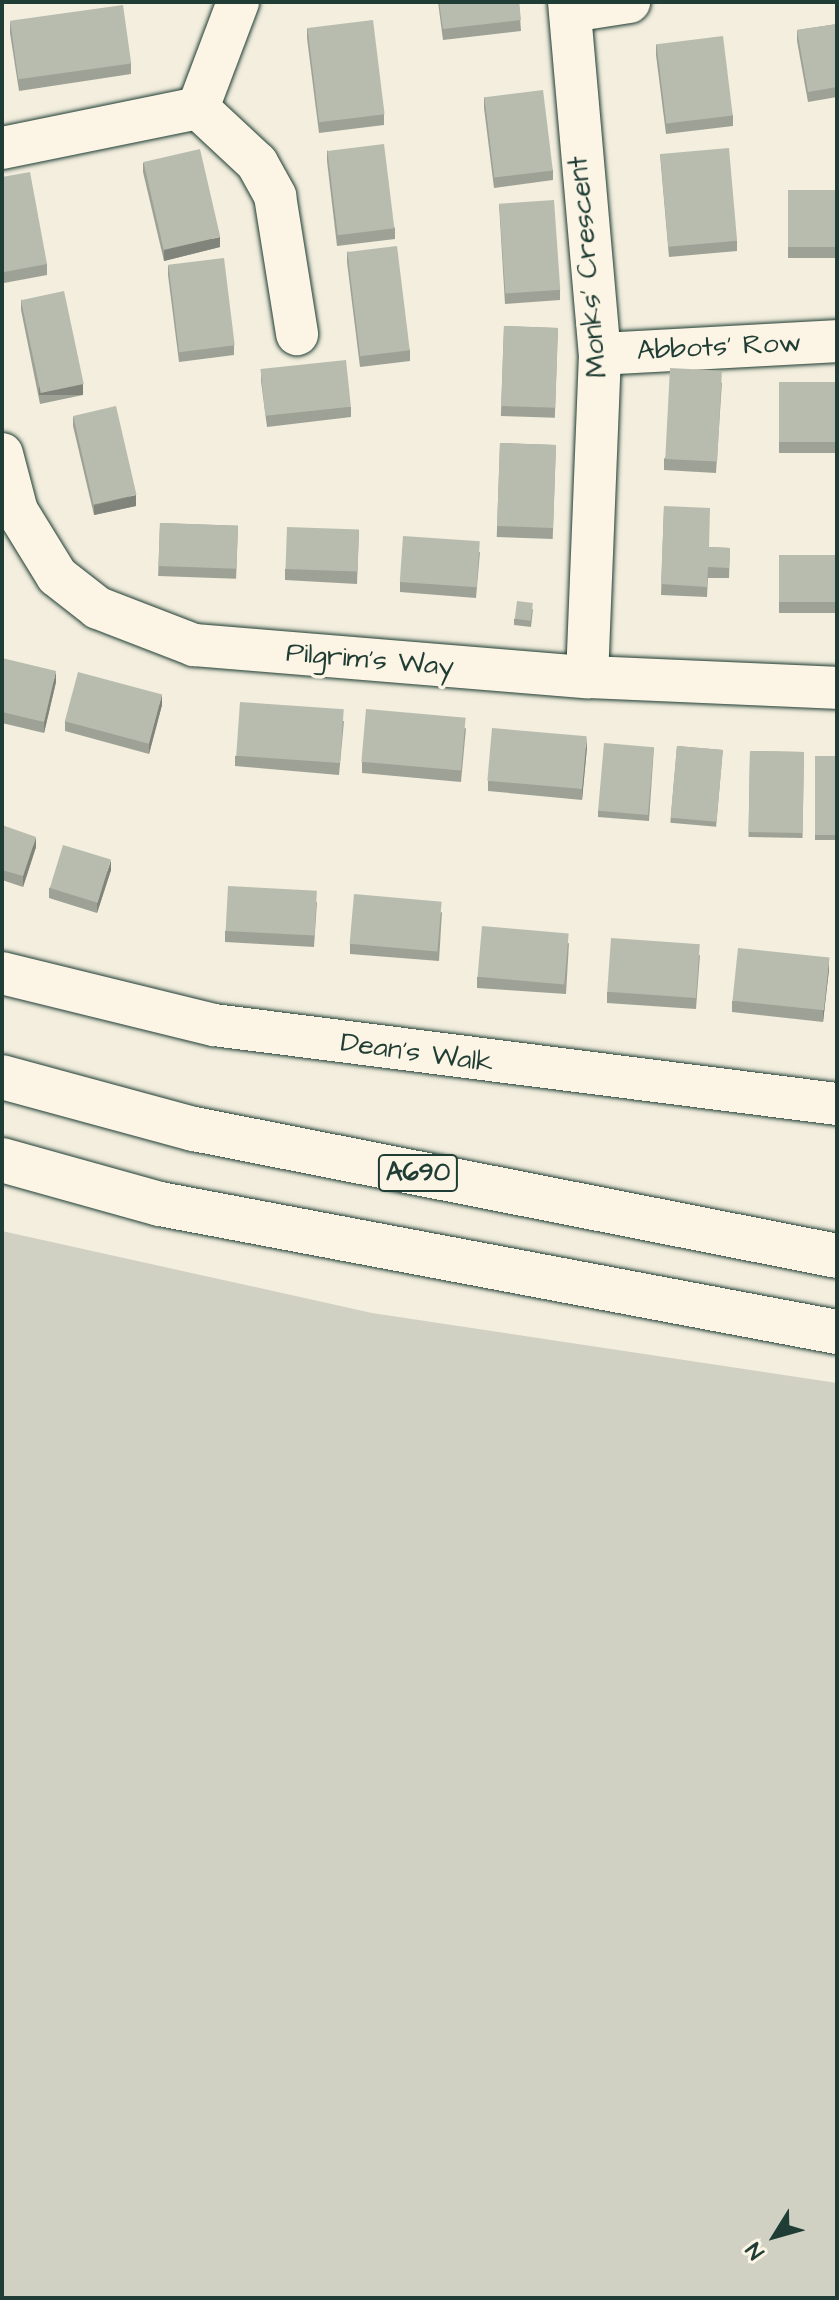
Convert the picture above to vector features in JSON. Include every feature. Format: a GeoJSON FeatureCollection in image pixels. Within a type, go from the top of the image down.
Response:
{"type":"FeatureCollection","features":[{"type":"Feature","properties":{"kind":"highway","name":"A690"},"geometry":{"type":"LineString","coordinates":[[2,1077],[194,1129],[837,1256]]}},
{"type":"Feature","properties":{"kind":"highway"},"geometry":{"type":"LineString","coordinates":[[2,1160],[160,1204],[837,1332]]}},
{"type":"Feature","properties":{"kind":"street"},"geometry":{"type":"LineString","coordinates":[[198,108],[238,2]]}},
{"type":"Feature","properties":{"kind":"street"},"geometry":{"type":"LineString","coordinates":[[570,6],[629,2]]}},
{"type":"Feature","properties":{"kind":"street","name":"Monks' Crescent"},"geometry":{"type":"LineString","coordinates":[[570,6],[600,354],[587,677]]}},
{"type":"Feature","properties":{"kind":"street"},"geometry":{"type":"LineString","coordinates":[[2,148],[198,108]]}},
{"type":"Feature","properties":{"kind":"street"},"geometry":{"type":"LineString","coordinates":[[198,108],[257,163],[275,196],[297,334]]}},
{"type":"Feature","properties":{"kind":"street","name":"Abbots' Row"},"geometry":{"type":"LineString","coordinates":[[600,354],[837,341]]}},
{"type":"Feature","properties":{"kind":"street","name":"Pilgrim's Way"},"geometry":{"type":"LineString","coordinates":[[2,454],[17,511],[57,576],[98,608],[194,645],[587,677],[837,688]]}},
{"type":"Feature","properties":{"kind":"street","name":"Dean's Walk"},"geometry":{"type":"LineString","coordinates":[[2,973],[214,1025],[837,1104]]}},
{"type":"Feature","properties":{"kind":"shaded area"},"geometry":{"type":"Polygon","coordinates":[[[2,1231],[372,1313],[837,1383],[837,2298],[2,2298],[2,1231]]]}},
{"type":"Feature","properties":{"kind":"building"},"geometry":{"type":"Polygon","coordinates":[[[439,2],[519,2],[521,20],[443,29],[439,2]]]}},
{"type":"Feature","properties":{"kind":"building"},"geometry":{"type":"Polygon","coordinates":[[[123,5],[131,63],[18,79],[10,21],[123,5]]]}},
{"type":"Feature","properties":{"kind":"building"},"geometry":{"type":"Polygon","coordinates":[[[373,20],[385,114],[319,122],[307,28],[373,20]]]}},
{"type":"Feature","properties":{"kind":"building"},"geometry":{"type":"Polygon","coordinates":[[[837,24],[837,87],[808,92],[797,30],[837,24]]]}},
{"type":"Feature","properties":{"kind":"building"},"geometry":{"type":"Polygon","coordinates":[[[723,36],[733,115],[666,124],[656,44],[723,36]]]}},
{"type":"Feature","properties":{"kind":"building"},"geometry":{"type":"Polygon","coordinates":[[[543,90],[553,170],[494,178],[484,97],[543,90]]]}},
{"type":"Feature","properties":{"kind":"building"},"geometry":{"type":"Polygon","coordinates":[[[384,144],[394,228],[338,235],[327,151],[384,144]]]}},
{"type":"Feature","properties":{"kind":"building"},"geometry":{"type":"Polygon","coordinates":[[[729,148],[737,241],[668,247],[660,154],[729,148]]]}},
{"type":"Feature","properties":{"kind":"building"},"geometry":{"type":"Polygon","coordinates":[[[200,149],[220,237],[164,250],[143,162],[200,149]]]}},
{"type":"Feature","properties":{"kind":"building"},"geometry":{"type":"Polygon","coordinates":[[[30,172],[47,264],[4,272],[2,177],[30,172]]]}},
{"type":"Feature","properties":{"kind":"building"},"geometry":{"type":"Polygon","coordinates":[[[788,190],[837,190],[837,247],[788,247],[788,190]]]}},
{"type":"Feature","properties":{"kind":"building"},"geometry":{"type":"Polygon","coordinates":[[[554,200],[560,290],[505,294],[499,204],[554,200]]]}},
{"type":"Feature","properties":{"kind":"building"},"geometry":{"type":"Polygon","coordinates":[[[397,246],[410,350],[360,356],[347,252],[397,246]]]}},
{"type":"Feature","properties":{"kind":"building"},"geometry":{"type":"Polygon","coordinates":[[[224,258],[235,345],[179,352],[168,265],[224,258]]]}},
{"type":"Feature","properties":{"kind":"building"},"geometry":{"type":"Polygon","coordinates":[[[64,291],[84,384],[41,393],[21,300],[64,291]]]}},
{"type":"Feature","properties":{"kind":"building"},"geometry":{"type":"Polygon","coordinates":[[[504,326],[558,328],[555,408],[501,406],[504,326]]]}},
{"type":"Feature","properties":{"kind":"building"},"geometry":{"type":"Polygon","coordinates":[[[346,360],[351,407],[265,416],[260,369],[346,360]]]}},
{"type":"Feature","properties":{"kind":"building"},"geometry":{"type":"Polygon","coordinates":[[[670,368],[722,371],[717,462],[665,459],[670,368]]]}},
{"type":"Feature","properties":{"kind":"building"},"geometry":{"type":"Polygon","coordinates":[[[779,382],[837,382],[837,442],[779,442],[779,382]]]}},
{"type":"Feature","properties":{"kind":"building"},"geometry":{"type":"Polygon","coordinates":[[[116,406],[136,495],[94,505],[73,416],[116,406]]]}},
{"type":"Feature","properties":{"kind":"building"},"geometry":{"type":"Polygon","coordinates":[[[500,443],[556,445],[553,528],[497,526],[500,443]]]}},
{"type":"Feature","properties":{"kind":"building"},"geometry":{"type":"Polygon","coordinates":[[[664,506],[710,508],[709,547],[730,548],[729,568],[708,567],[707,587],[661,584],[664,506]]]}},
{"type":"Feature","properties":{"kind":"building"},"geometry":{"type":"Polygon","coordinates":[[[160,523],[238,526],[236,569],[158,566],[160,523]]]}},
{"type":"Feature","properties":{"kind":"building"},"geometry":{"type":"Polygon","coordinates":[[[287,527],[359,530],[357,571],[286,569],[287,527]]]}},
{"type":"Feature","properties":{"kind":"building"},"geometry":{"type":"Polygon","coordinates":[[[403,536],[480,541],[477,587],[400,582],[403,536]]]}},
{"type":"Feature","properties":{"kind":"building"},"geometry":{"type":"Polygon","coordinates":[[[779,555],[837,555],[837,602],[779,602],[779,555]]]}},
{"type":"Feature","properties":{"kind":"building"},"geometry":{"type":"Polygon","coordinates":[[[517,601],[533,603],[531,621],[515,619],[517,601]]]}},
{"type":"Feature","properties":{"kind":"building"},"geometry":{"type":"Polygon","coordinates":[[[2,658],[56,671],[44,722],[2,712],[2,658]]]}},
{"type":"Feature","properties":{"kind":"building"},"geometry":{"type":"Polygon","coordinates":[[[78,672],[162,695],[149,744],[65,721],[78,672]]]}},
{"type":"Feature","properties":{"kind":"building"},"geometry":{"type":"Polygon","coordinates":[[[240,702],[344,709],[340,763],[236,756],[240,702]]]}},
{"type":"Feature","properties":{"kind":"building"},"geometry":{"type":"Polygon","coordinates":[[[366,709],[466,718],[461,771],[361,762],[366,709]]]}},
{"type":"Feature","properties":{"kind":"building"},"geometry":{"type":"Polygon","coordinates":[[[492,728],[587,736],[582,789],[487,781],[492,728]]]}},
{"type":"Feature","properties":{"kind":"building"},"geometry":{"type":"Polygon","coordinates":[[[604,743],[654,747],[648,815],[598,811],[604,743]]]}},
{"type":"Feature","properties":{"kind":"building"},"geometry":{"type":"Polygon","coordinates":[[[677,746],[723,750],[717,822],[671,818],[677,746]]]}},
{"type":"Feature","properties":{"kind":"building"},"geometry":{"type":"Polygon","coordinates":[[[750,751],[804,752],[803,833],[749,832],[750,751]]]}},
{"type":"Feature","properties":{"kind":"building"},"geometry":{"type":"Polygon","coordinates":[[[815,756],[837,756],[837,835],[815,835],[815,756]]]}},
{"type":"Feature","properties":{"kind":"building"},"geometry":{"type":"Polygon","coordinates":[[[2,825],[36,837],[23,876],[2,870],[2,825]]]}},
{"type":"Feature","properties":{"kind":"building"},"geometry":{"type":"Polygon","coordinates":[[[63,845],[111,860],[98,903],[50,888],[63,845]]]}},
{"type":"Feature","properties":{"kind":"building"},"geometry":{"type":"Polygon","coordinates":[[[228,886],[317,891],[315,936],[226,931],[228,886]]]}},
{"type":"Feature","properties":{"kind":"building"},"geometry":{"type":"Polygon","coordinates":[[[354,894],[442,902],[437,951],[350,944],[354,894]]]}},
{"type":"Feature","properties":{"kind":"building"},"geometry":{"type":"Polygon","coordinates":[[[482,926],[569,934],[564,984],[478,977],[482,926]]]}},
{"type":"Feature","properties":{"kind":"building"},"geometry":{"type":"Polygon","coordinates":[[[611,938],[700,944],[696,998],[607,992],[611,938]]]}},
{"type":"Feature","properties":{"kind":"building"},"geometry":{"type":"Polygon","coordinates":[[[738,948],[829,958],[824,1010],[732,1001],[738,948]]]}}]}
